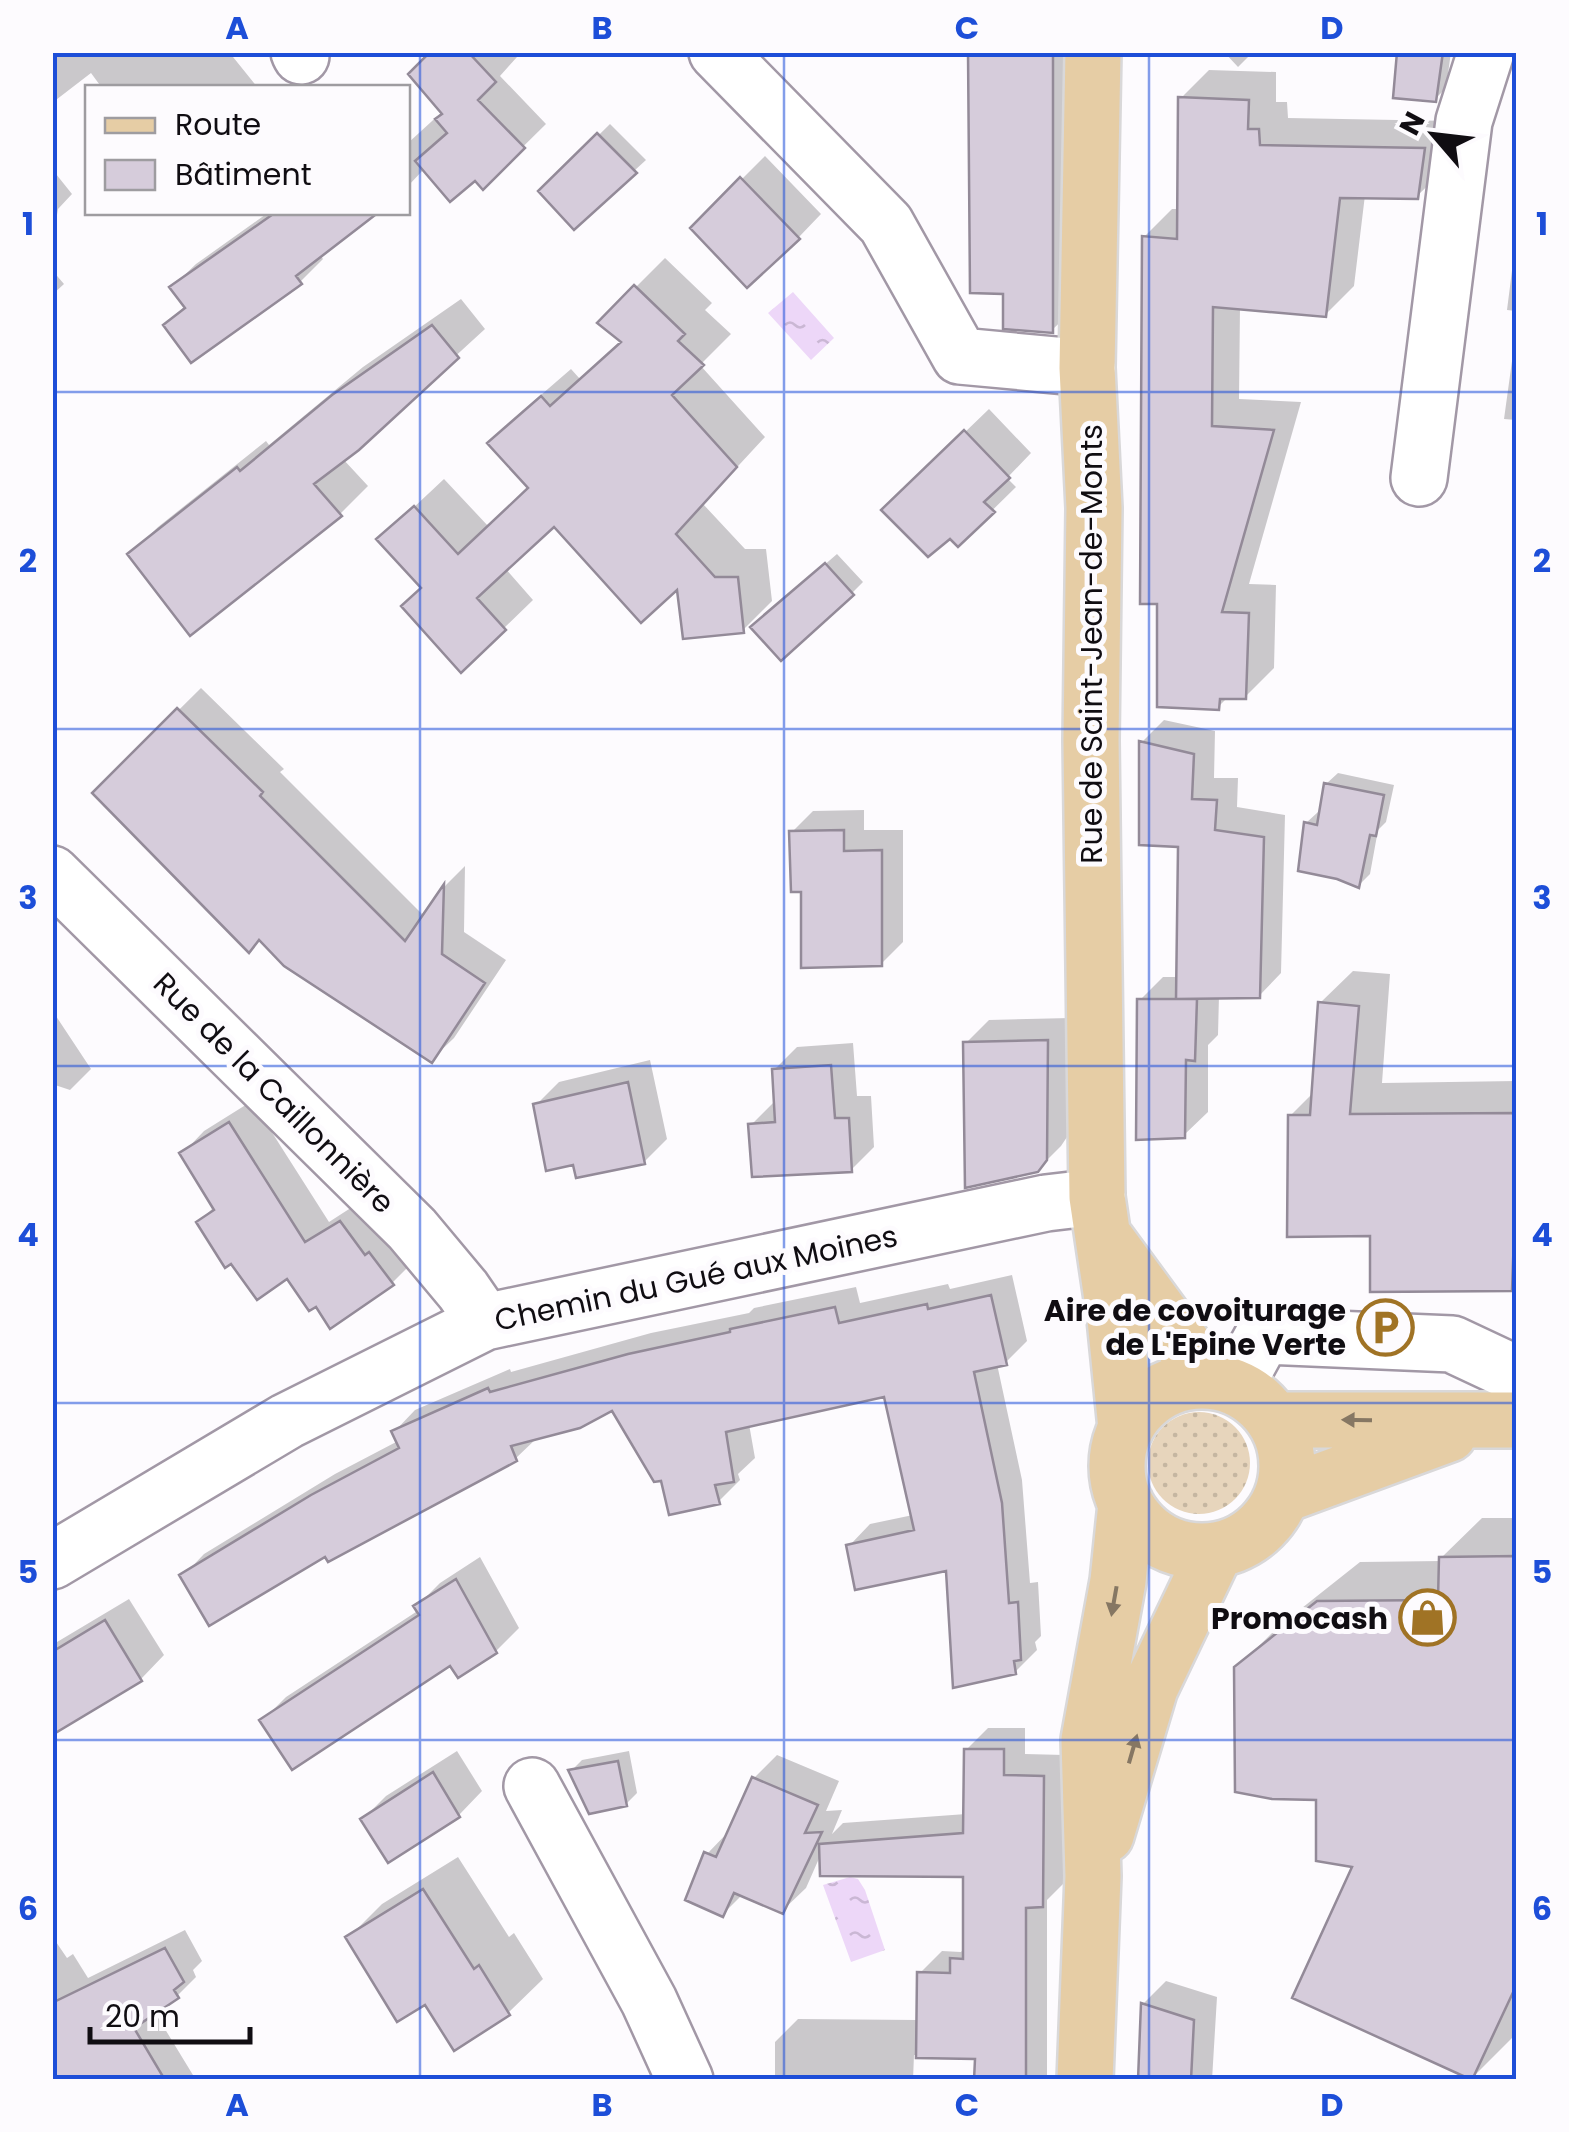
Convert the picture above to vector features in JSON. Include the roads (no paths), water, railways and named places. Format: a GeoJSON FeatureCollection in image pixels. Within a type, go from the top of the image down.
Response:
{"type":"FeatureCollection","features":[{"type":"Feature","properties":{"kind":"main road","name":"Rue de Saint-Jean-de-Monts"},"geometry":{"type":"LineString","coordinates":[[1093,52],[1086,368],[1094,508],[1091,740],[1100,1216],[1126,1428]]}},
{"type":"Feature","properties":{"kind":"main road"},"geometry":{"type":"LineString","coordinates":[[1100,1216],[1240,1396],[1285,1444],[1288,1469],[1283,1494],[1273,1515],[1257,1532],[1238,1544],[1216,1550],[1189,1550],[1164,1542],[1141,1526],[1126,1504],[1118,1479],[1118,1453],[1126,1428],[1140,1406],[1161,1391],[1185,1382],[1240,1396],[1503,1420]]}},
{"type":"Feature","properties":{"kind":"main road"},"geometry":{"type":"LineString","coordinates":[[1283,1494],[1503,1420]]}},
{"type":"Feature","properties":{"kind":"main road"},"geometry":{"type":"LineString","coordinates":[[1085,2080],[1093,1876],[1089,1740],[1118,1581],[1126,1504]]}},
{"type":"Feature","properties":{"kind":"main road"},"geometry":{"type":"LineString","coordinates":[[1093,1876],[1153,1681],[1216,1550]]}},
{"type":"Feature","properties":{"kind":"street"},"geometry":{"type":"LineString","coordinates":[[717,52],[886,224],[960,356],[1086,368]]}},
{"type":"Feature","properties":{"kind":"street"},"geometry":{"type":"LineString","coordinates":[[1420,478],[1464,121],[1486,52]]}},
{"type":"Feature","properties":{"kind":"street","name":"Rue de la Caillonnière"},"geometry":{"type":"LineString","coordinates":[[52,874],[412,1230],[485,1322]]}},
{"type":"Feature","properties":{"kind":"street","name":"Chemin du Gué aux Moines"},"geometry":{"type":"LineString","coordinates":[[52,1562],[286,1421],[485,1322],[1046,1203],[1100,1216]]}},
{"type":"Feature","properties":{"kind":"street"},"geometry":{"type":"LineString","coordinates":[[1240,1396],[1263,1336],[1452,1344],[1516,1374]]}},
{"type":"Feature","properties":{"kind":"street"},"geometry":{"type":"LineString","coordinates":[[532,1786],[649,2002],[684,2080]]}},
{"type":"Feature","properties":{"kind":"water"},"geometry":{"type":"Polygon","coordinates":[[[793,292],[834,338],[811,360],[768,313],[793,292]]]}},
{"type":"Feature","properties":{"kind":"water"},"geometry":{"type":"Polygon","coordinates":[[[850,1877],[858,1879],[865,1890],[885,1950],[851,1962],[823,1885],[850,1877]]]}},
{"type":"Feature","properties":{"kind":"place","name":"Aire de covoiturage de L'Epine Verte"},"geometry":{"type":"Point","coordinates":[1385,1327]}},
{"type":"Feature","properties":{"kind":"place","name":"Promocash"},"geometry":{"type":"Point","coordinates":[1427,1618]}}]}
